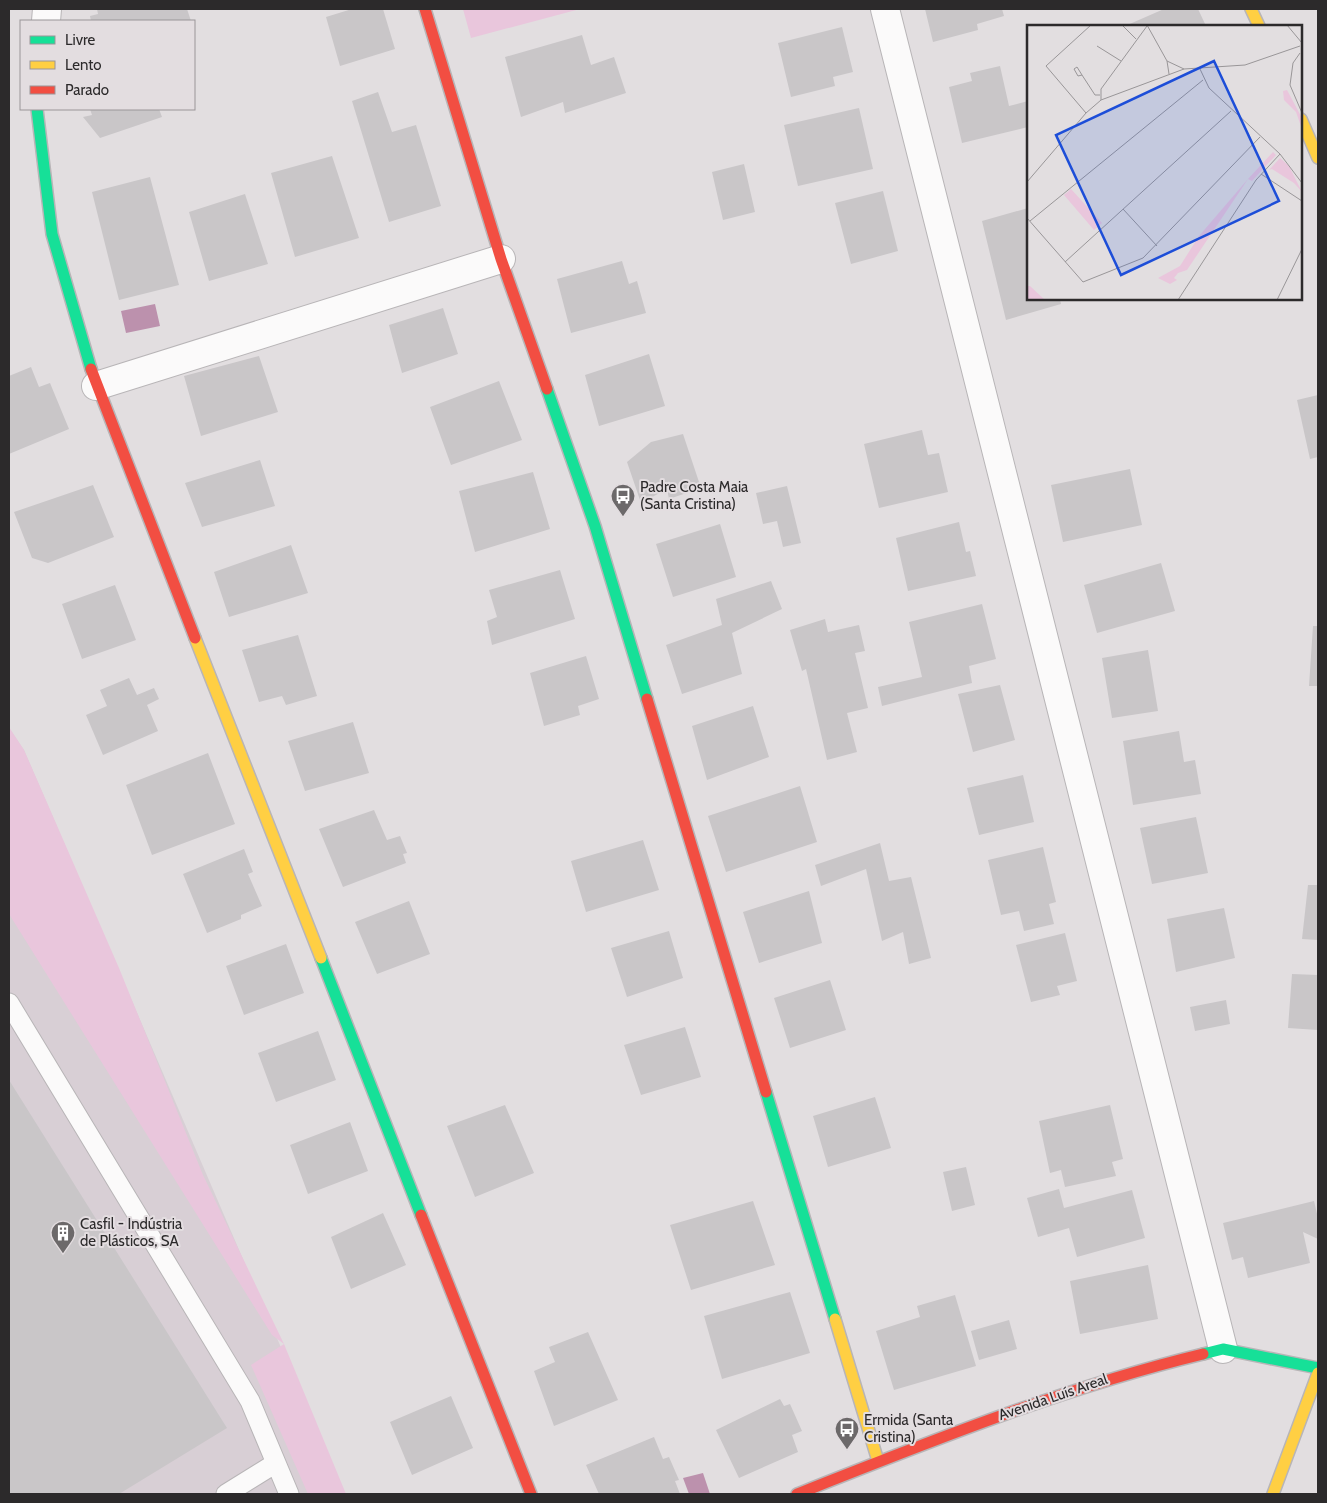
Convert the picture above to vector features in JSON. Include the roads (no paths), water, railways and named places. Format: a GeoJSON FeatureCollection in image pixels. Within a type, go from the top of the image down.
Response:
{"type":"FeatureCollection","features":[{"type":"Feature","properties":{"kind":"street"},"geometry":{"type":"LineString","coordinates":[[426,9],[501,259],[595,526],[878,1461]]}},
{"type":"Feature","properties":{"kind":"street"},"geometry":{"type":"LineString","coordinates":[[885,9],[1223,1349]]}},
{"type":"Feature","properties":{"kind":"street"},"geometry":{"type":"LineString","coordinates":[[1251,9],[1259,25]]}},
{"type":"Feature","properties":{"kind":"street"},"geometry":{"type":"LineString","coordinates":[[37,110],[52,234],[96,386],[532,1494]]}},
{"type":"Feature","properties":{"kind":"street"},"geometry":{"type":"LineString","coordinates":[[1302,121],[1318,158]]}},
{"type":"Feature","properties":{"kind":"street"},"geometry":{"type":"LineString","coordinates":[[96,386],[501,259]]}},
{"type":"Feature","properties":{"kind":"street","name":"Avenida Luís Areal"},"geometry":{"type":"LineString","coordinates":[[797,1494],[986,1420],[1133,1371],[1223,1349],[1318,1368]]}},
{"type":"Feature","properties":{"kind":"street"},"geometry":{"type":"LineString","coordinates":[[1274,1494],[1318,1373]]}},
{"type":"Feature","properties":{"kind":"lane"},"geometry":{"type":"LineString","coordinates":[[9,1002],[250,1401],[289,1494]]}},
{"type":"Feature","properties":{"kind":"lane"},"geometry":{"type":"LineString","coordinates":[[226,1494],[276,1463]]}},
{"type":"Feature","properties":{"kind":"place","name":"Padre Costa Maia (Santa Cristina)"},"geometry":{"type":"Point","coordinates":[623,517]}},
{"type":"Feature","properties":{"kind":"place","name":"Casfil - Indústria de Plásticos, SA"},"geometry":{"type":"Point","coordinates":[63,1254]}},
{"type":"Feature","properties":{"kind":"place","name":"Ermida (Santa Cristina)"},"geometry":{"type":"Point","coordinates":[847,1450]}}]}
